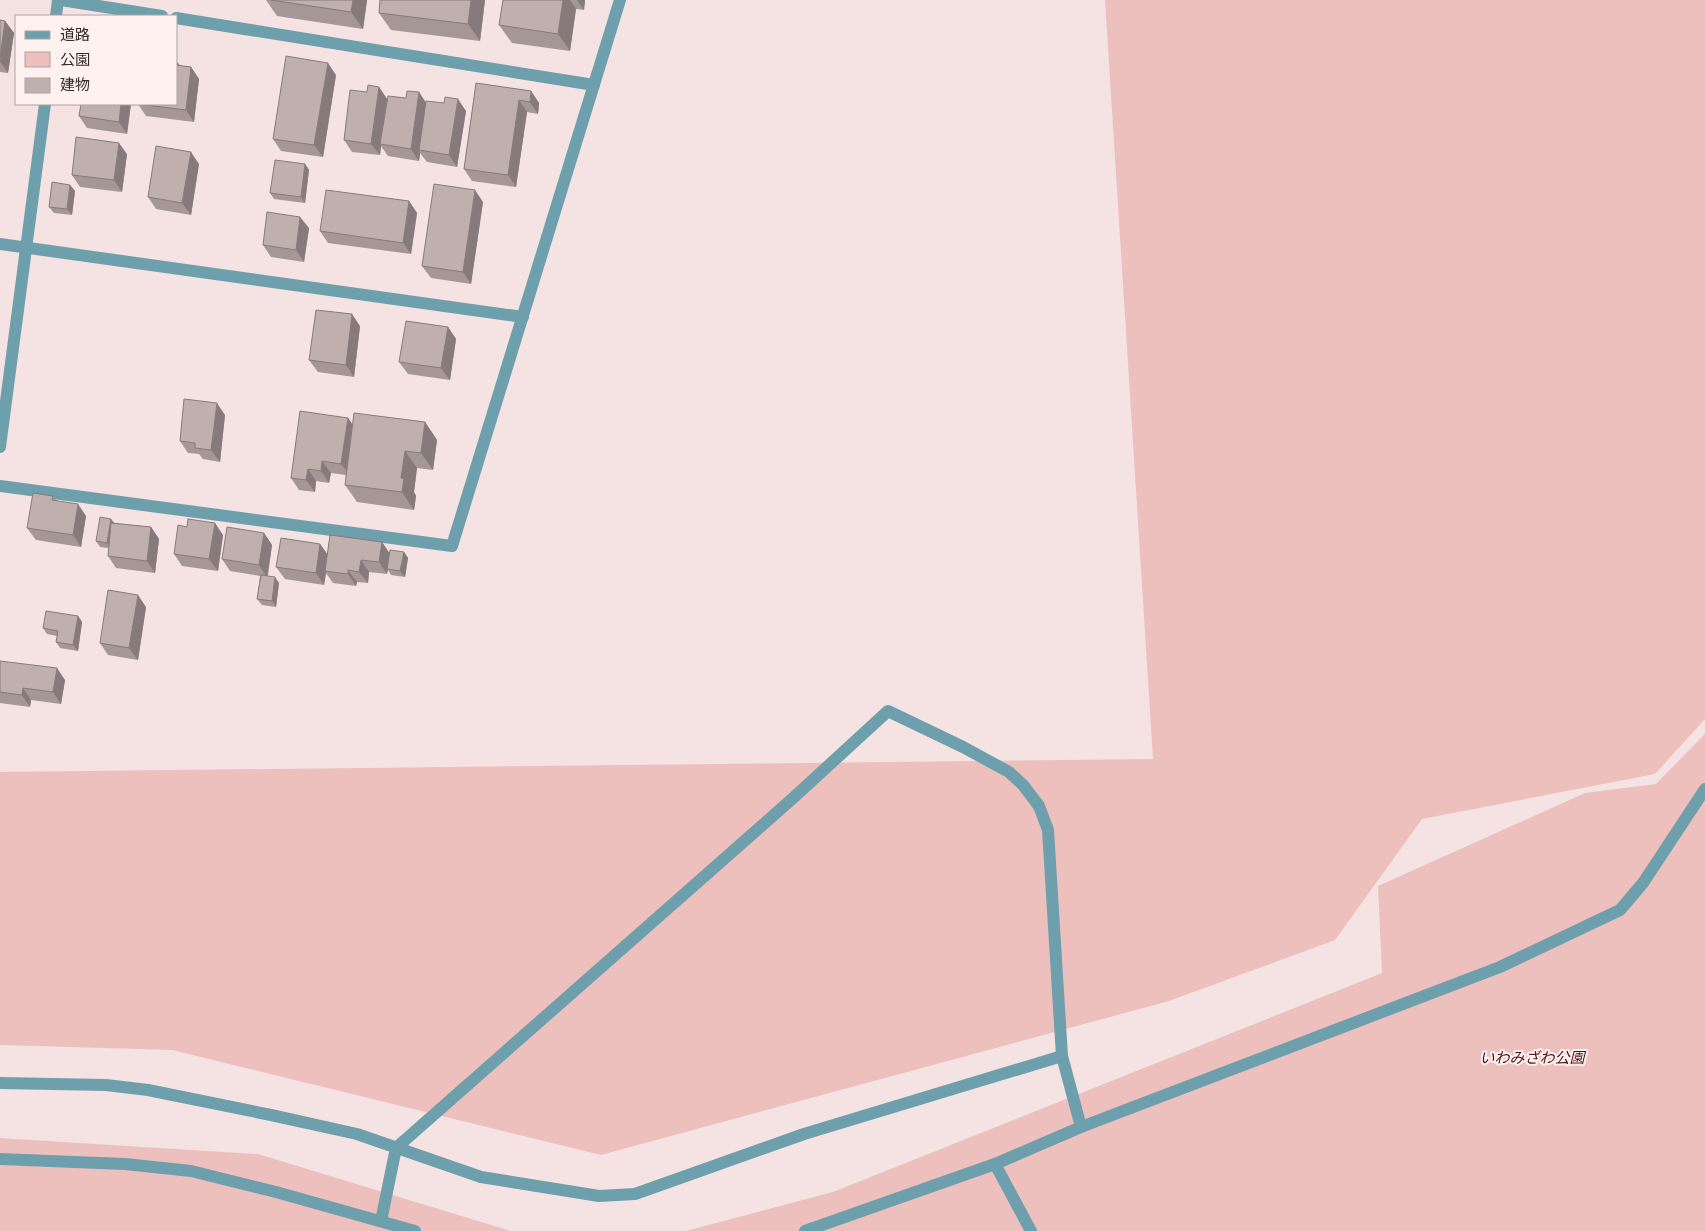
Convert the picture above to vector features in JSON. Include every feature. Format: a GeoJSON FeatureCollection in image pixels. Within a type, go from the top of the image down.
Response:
{"type":"FeatureCollection","features":[{"type":"Feature","properties":{"kind":"street"},"geometry":{"type":"LineString","coordinates":[[56,15],[60,0],[156,15]]}},
{"type":"Feature","properties":{"kind":"street"},"geometry":{"type":"LineString","coordinates":[[0,486],[452,546],[620,0]]}},
{"type":"Feature","properties":{"kind":"street"},"geometry":{"type":"LineString","coordinates":[[178,18],[594,85]]}},
{"type":"Feature","properties":{"kind":"street"},"geometry":{"type":"LineString","coordinates":[[0,447],[45,105]]}},
{"type":"Feature","properties":{"kind":"street"},"geometry":{"type":"LineString","coordinates":[[0,244],[523,316]]}},
{"type":"Feature","properties":{"kind":"street"},"geometry":{"type":"LineString","coordinates":[[381,1221],[396,1148],[792,799],[888,711],[963,747],[1009,772],[1023,785],[1039,806],[1048,830],[1062,1056],[1081,1126]]}},
{"type":"Feature","properties":{"kind":"street"},"geometry":{"type":"LineString","coordinates":[[804,1231],[994,1164],[1081,1126],[1500,967],[1620,910],[1643,883],[1705,789]]}},
{"type":"Feature","properties":{"kind":"street"},"geometry":{"type":"LineString","coordinates":[[0,1083],[106,1085],[148,1090],[270,1114],[357,1134],[481,1177],[599,1196],[635,1194],[804,1134],[1062,1056]]}},
{"type":"Feature","properties":{"kind":"street"},"geometry":{"type":"LineString","coordinates":[[0,1159],[125,1164],[191,1171],[276,1192],[414,1231]]}},
{"type":"Feature","properties":{"kind":"street"},"geometry":{"type":"LineString","coordinates":[[994,1164],[1031,1231]]}},
{"type":"Feature","properties":{"kind":"green space"},"geometry":{"type":"Polygon","coordinates":[[[1105,0],[1705,0],[1705,719],[1655,774],[1422,819],[1335,940],[1169,1001],[601,1155],[172,1050],[0,1045],[0,772],[1153,759],[1105,0]]]}},
{"type":"Feature","properties":{"kind":"green space","name":"いわみざわ公園"},"geometry":{"type":"Polygon","coordinates":[[[1705,734],[1705,1231],[686,1231],[833,1192],[1382,973],[1378,886],[1585,793],[1656,784],[1705,734]]]}},
{"type":"Feature","properties":{"kind":"green space"},"geometry":{"type":"Polygon","coordinates":[[[0,1138],[258,1154],[511,1231],[0,1231],[0,1138]]]}},
{"type":"Feature","properties":{"kind":"building"},"geometry":{"type":"Polygon","coordinates":[[[271,0],[353,0],[351,12],[271,0]]]}},
{"type":"Feature","properties":{"kind":"building"},"geometry":{"type":"Polygon","coordinates":[[[380,0],[471,0],[468,24],[379,13],[380,0]]]}},
{"type":"Feature","properties":{"kind":"building"},"geometry":{"type":"Polygon","coordinates":[[[503,0],[563,0],[558,34],[499,25],[503,0]]]}},
{"type":"Feature","properties":{"kind":"building"},"geometry":{"type":"Polygon","coordinates":[[[0,20],[5,21],[0,58],[0,20]]]}},
{"type":"Feature","properties":{"kind":"building"},"geometry":{"type":"Polygon","coordinates":[[[286,56],[328,63],[314,145],[273,139],[286,56]]]}},
{"type":"Feature","properties":{"kind":"building"},"geometry":{"type":"Polygon","coordinates":[[[178,65],[191,67],[186,110],[146,105],[178,105],[178,65]]]}},
{"type":"Feature","properties":{"kind":"building"},"geometry":{"type":"Polygon","coordinates":[[[476,83],[531,91],[530,102],[519,100],[508,175],[464,169],[476,83]]]}},
{"type":"Feature","properties":{"kind":"building"},"geometry":{"type":"Polygon","coordinates":[[[368,85],[379,87],[371,144],[344,140],[350,90],[367,92],[368,85]]]}},
{"type":"Feature","properties":{"kind":"building"},"geometry":{"type":"Polygon","coordinates":[[[407,91],[419,92],[411,149],[380,144],[388,96],[406,98],[407,91]]]}},
{"type":"Feature","properties":{"kind":"building"},"geometry":{"type":"Polygon","coordinates":[[[445,97],[458,99],[449,155],[419,150],[426,101],[444,103],[445,97]]]}},
{"type":"Feature","properties":{"kind":"building"},"geometry":{"type":"Polygon","coordinates":[[[81,105],[121,105],[119,122],[79,116],[81,105]]]}},
{"type":"Feature","properties":{"kind":"building"},"geometry":{"type":"Polygon","coordinates":[[[76,137],[119,143],[114,180],[72,175],[76,137]]]}},
{"type":"Feature","properties":{"kind":"building"},"geometry":{"type":"Polygon","coordinates":[[[156,146],[191,152],[182,203],[148,197],[156,146]]]}},
{"type":"Feature","properties":{"kind":"building"},"geometry":{"type":"Polygon","coordinates":[[[275,160],[305,164],[301,197],[270,193],[275,160]]]}},
{"type":"Feature","properties":{"kind":"building"},"geometry":{"type":"Polygon","coordinates":[[[52,182],[70,185],[67,209],[49,207],[52,182]]]}},
{"type":"Feature","properties":{"kind":"building"},"geometry":{"type":"Polygon","coordinates":[[[434,184],[475,190],[463,272],[422,266],[434,184]]]}},
{"type":"Feature","properties":{"kind":"building"},"geometry":{"type":"Polygon","coordinates":[[[326,190],[409,201],[403,243],[320,231],[326,190]]]}},
{"type":"Feature","properties":{"kind":"building"},"geometry":{"type":"Polygon","coordinates":[[[267,212],[300,217],[296,250],[263,245],[267,212]]]}},
{"type":"Feature","properties":{"kind":"building"},"geometry":{"type":"Polygon","coordinates":[[[316,310],[352,314],[346,365],[309,360],[316,310]]]}},
{"type":"Feature","properties":{"kind":"building"},"geometry":{"type":"Polygon","coordinates":[[[406,321],[448,327],[441,368],[399,362],[406,321]]]}},
{"type":"Feature","properties":{"kind":"building"},"geometry":{"type":"Polygon","coordinates":[[[184,399],[217,403],[211,450],[195,448],[195,443],[180,441],[184,399]]]}},
{"type":"Feature","properties":{"kind":"building"},"geometry":{"type":"Polygon","coordinates":[[[300,411],[348,418],[341,464],[322,461],[321,471],[308,469],[306,480],[291,478],[300,411]]]}},
{"type":"Feature","properties":{"kind":"building"},"geometry":{"type":"Polygon","coordinates":[[[354,413],[425,422],[421,453],[405,451],[401,478],[404,479],[402,492],[345,485],[354,413]]]}},
{"type":"Feature","properties":{"kind":"building"},"geometry":{"type":"Polygon","coordinates":[[[33,493],[53,496],[52,500],[78,504],[73,535],[27,528],[33,493]]]}},
{"type":"Feature","properties":{"kind":"building"},"geometry":{"type":"Polygon","coordinates":[[[100,517],[111,519],[107,543],[96,541],[100,517]]]}},
{"type":"Feature","properties":{"kind":"building"},"geometry":{"type":"Polygon","coordinates":[[[188,519],[215,523],[209,559],[174,554],[178,525],[187,527],[188,519]]]}},
{"type":"Feature","properties":{"kind":"building"},"geometry":{"type":"Polygon","coordinates":[[[111,523],[151,527],[147,561],[108,556],[111,523]]]}},
{"type":"Feature","properties":{"kind":"building"},"geometry":{"type":"Polygon","coordinates":[[[227,527],[264,533],[259,565],[222,559],[227,527]]]}},
{"type":"Feature","properties":{"kind":"building"},"geometry":{"type":"Polygon","coordinates":[[[330,535],[382,542],[379,562],[361,560],[359,572],[348,570],[348,574],[325,571],[330,535]]]}},
{"type":"Feature","properties":{"kind":"building"},"geometry":{"type":"Polygon","coordinates":[[[281,538],[320,544],[316,573],[276,567],[281,538]]]}},
{"type":"Feature","properties":{"kind":"building"},"geometry":{"type":"Polygon","coordinates":[[[390,550],[404,552],[400,571],[387,569],[390,550]]]}},
{"type":"Feature","properties":{"kind":"building"},"geometry":{"type":"Polygon","coordinates":[[[261,575],[275,577],[272,601],[257,599],[261,575]]]}},
{"type":"Feature","properties":{"kind":"building"},"geometry":{"type":"Polygon","coordinates":[[[108,590],[138,595],[129,648],[100,643],[108,590]]]}},
{"type":"Feature","properties":{"kind":"building"},"geometry":{"type":"Polygon","coordinates":[[[46,611],[78,616],[73,645],[56,642],[58,631],[43,628],[46,611]]]}},
{"type":"Feature","properties":{"kind":"building"},"geometry":{"type":"Polygon","coordinates":[[[0,661],[57,668],[53,692],[23,688],[22,695],[0,692],[0,661]]]}}]}
